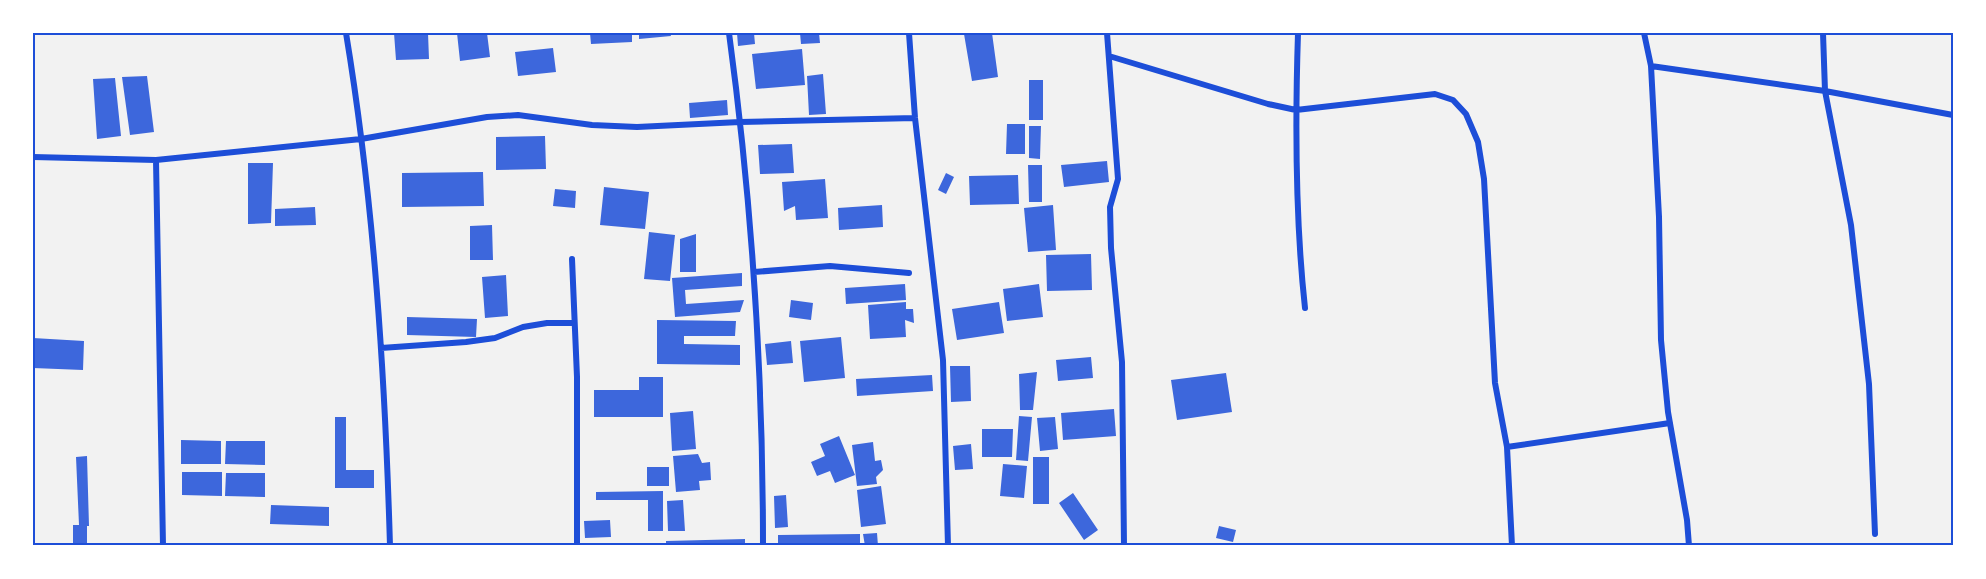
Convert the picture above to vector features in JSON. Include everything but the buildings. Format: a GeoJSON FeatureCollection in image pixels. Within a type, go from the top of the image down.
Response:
{"type":"FeatureCollection","features":[{"type":"Feature","properties":{"kind":"street"},"geometry":{"type":"LineString","coordinates":[[346,33],[361,139],[378,296],[390,546]]}},
{"type":"Feature","properties":{"kind":"street"},"geometry":{"type":"LineString","coordinates":[[729,33],[754,272],[760,393],[763,546]]}},
{"type":"Feature","properties":{"kind":"street"},"geometry":{"type":"LineString","coordinates":[[909,33],[915,118],[943,360],[948,546]]}},
{"type":"Feature","properties":{"kind":"street"},"geometry":{"type":"LineString","coordinates":[[1107,33],[1118,179],[1110,207],[1111,248],[1122,362],[1124,546]]}},
{"type":"Feature","properties":{"kind":"street"},"geometry":{"type":"LineString","coordinates":[[1298,33],[1296,110],[1300,258],[1305,308]]}},
{"type":"Feature","properties":{"kind":"street"},"geometry":{"type":"LineString","coordinates":[[1644,33],[1651,66],[1659,217],[1661,340],[1670,423],[1687,520],[1689,546]]}},
{"type":"Feature","properties":{"kind":"street"},"geometry":{"type":"LineString","coordinates":[[1822,33],[1825,91],[1852,236],[1869,384],[1875,534]]}},
{"type":"Feature","properties":{"kind":"street"},"geometry":{"type":"LineString","coordinates":[[1109,56],[1268,104],[1296,110],[1435,94],[1453,100],[1466,114],[1478,142],[1484,179],[1495,383],[1507,447],[1512,546]]}},
{"type":"Feature","properties":{"kind":"street"},"geometry":{"type":"LineString","coordinates":[[1651,66],[1825,91],[1953,115]]}},
{"type":"Feature","properties":{"kind":"street"},"geometry":{"type":"LineString","coordinates":[[33,157],[156,160],[361,139],[487,117],[518,115],[592,125],[637,127],[915,118]]}},
{"type":"Feature","properties":{"kind":"street"},"geometry":{"type":"LineString","coordinates":[[156,160],[163,546]]}},
{"type":"Feature","properties":{"kind":"street"},"geometry":{"type":"LineString","coordinates":[[572,259],[577,377],[576,546]]}},
{"type":"Feature","properties":{"kind":"street"},"geometry":{"type":"LineString","coordinates":[[754,272],[830,267],[909,273]]}},
{"type":"Feature","properties":{"kind":"street"},"geometry":{"type":"LineString","coordinates":[[381,348],[466,342],[495,338],[523,327],[546,323],[574,323]]}},
{"type":"Feature","properties":{"kind":"street"},"geometry":{"type":"LineString","coordinates":[[1507,447],[1670,423]]}}]}
